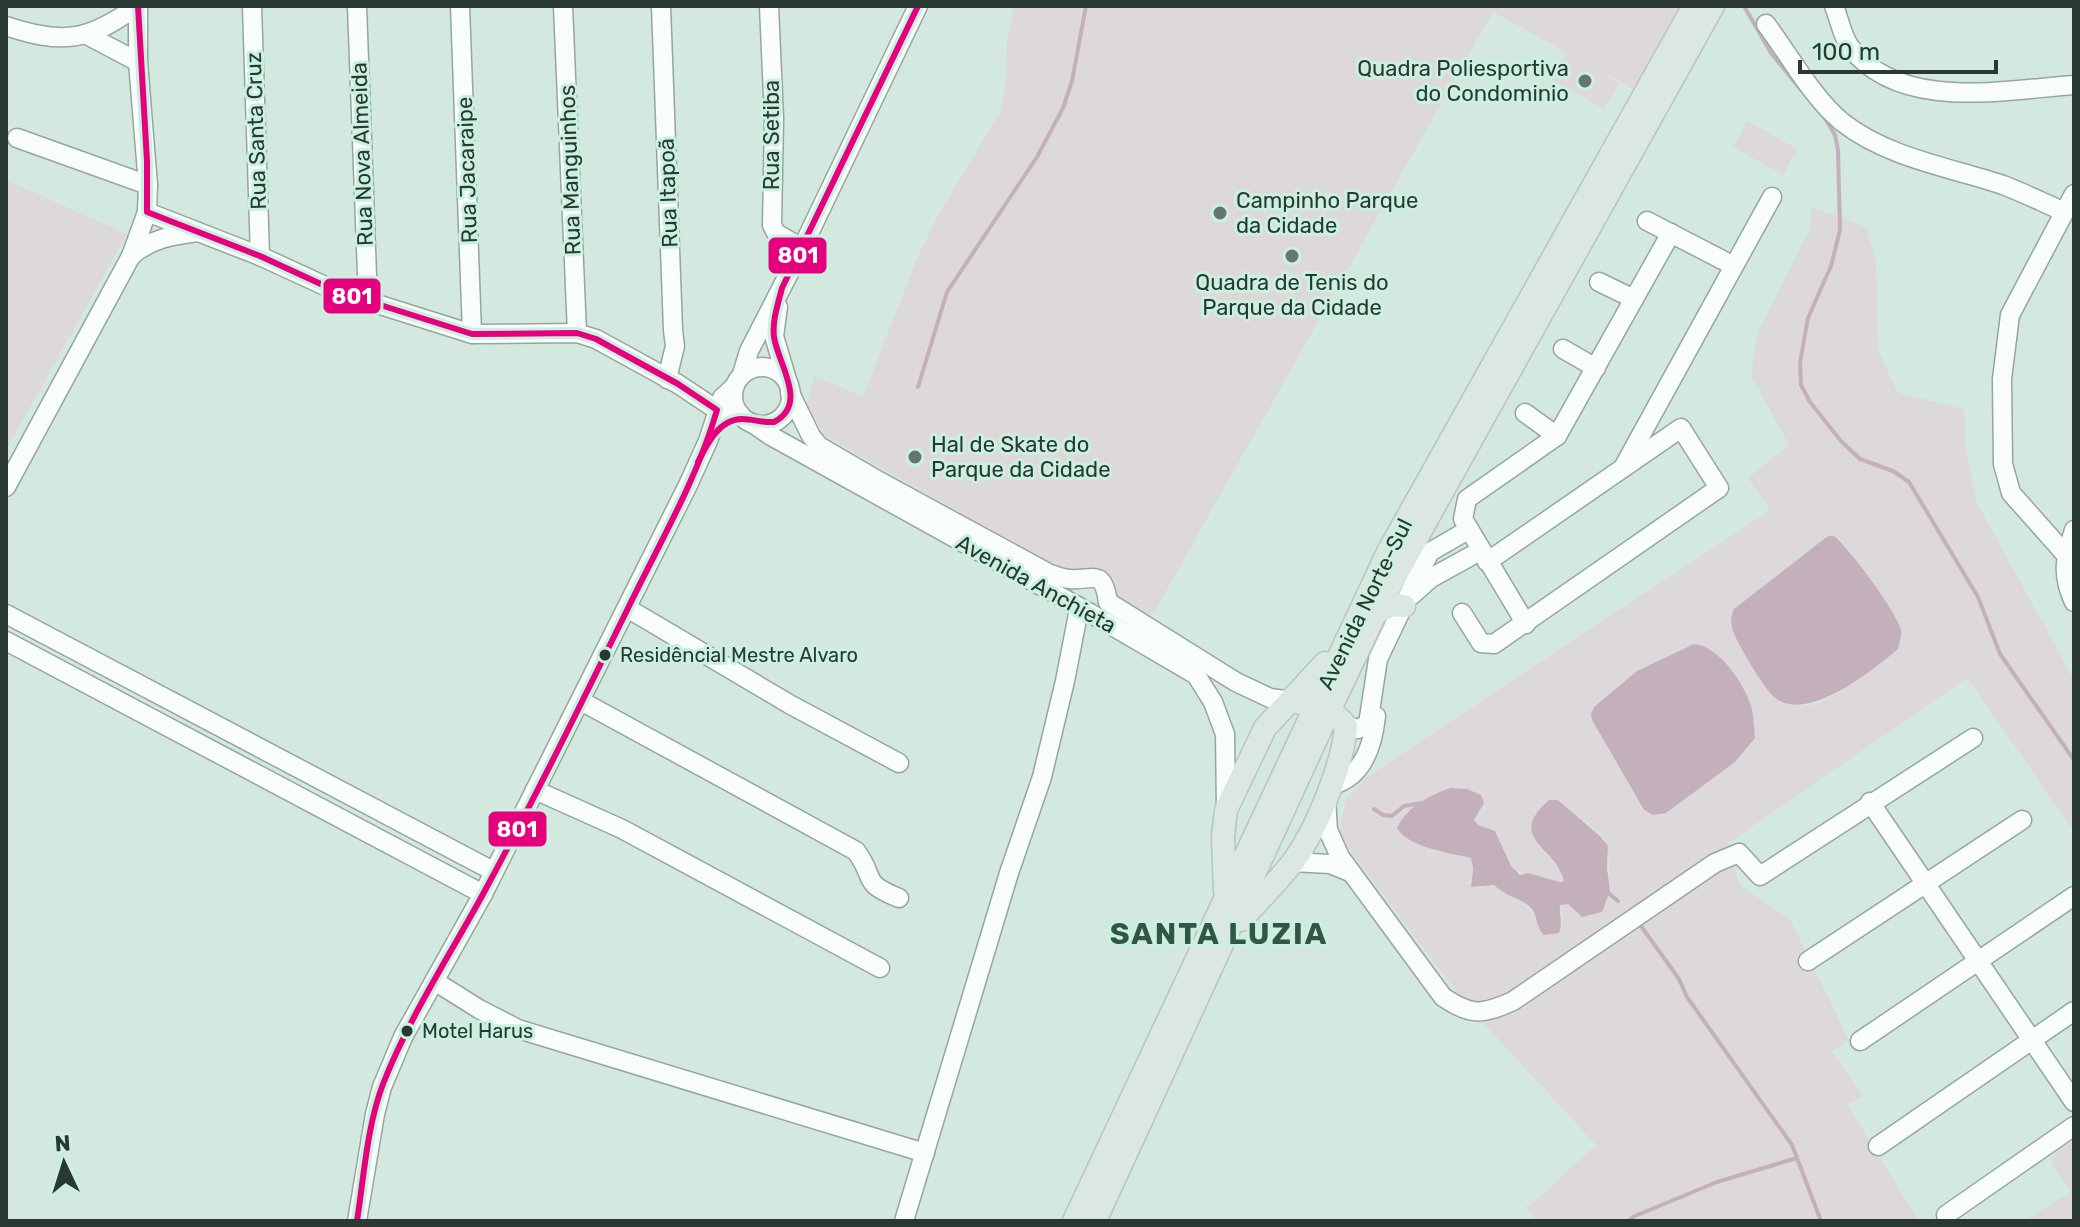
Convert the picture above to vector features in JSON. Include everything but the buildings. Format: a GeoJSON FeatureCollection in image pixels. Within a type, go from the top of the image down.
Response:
{"type":"FeatureCollection","features":[{"type":"Feature","properties":{"kind":"main road","name":"Avenida Norte-Sul"},"geometry":{"type":"LineString","coordinates":[[1095,1221],[1227,936],[1251,861],[1356,637],[1395,539],[1694,6]]}},
{"type":"Feature","properties":{"kind":"main road","name":"Avenida Norte-Sul"},"geometry":{"type":"LineString","coordinates":[[1356,637],[1423,545],[1713,6]]}},
{"type":"Feature","properties":{"kind":"main road"},"geometry":{"type":"LineString","coordinates":[[1376,612],[1405,603]]}},
{"type":"Feature","properties":{"kind":"main road"},"geometry":{"type":"LineString","coordinates":[[1225,900],[1223,836],[1226,810],[1265,728],[1320,710],[1356,637]]}},
{"type":"Feature","properties":{"kind":"main road"},"geometry":{"type":"LineString","coordinates":[[1227,936],[1292,862],[1329,791],[1342,754],[1320,710]]}},
{"type":"Feature","properties":{"kind":"main road"},"geometry":{"type":"LineString","coordinates":[[1223,836],[1230,848],[1251,861],[1273,869],[1292,862]]}},
{"type":"Feature","properties":{"kind":"main road","name":"Avenida Norte-Sul"},"geometry":{"type":"LineString","coordinates":[[1074,1221],[1225,900],[1251,861]]}},
{"type":"Feature","properties":{"kind":"street"},"geometry":{"type":"LineString","coordinates":[[6,26],[39,37],[87,35],[138,6]]}},
{"type":"Feature","properties":{"kind":"street"},"geometry":{"type":"LineString","coordinates":[[6,487],[131,256],[147,212],[148,185],[138,62],[138,6]]}},
{"type":"Feature","properties":{"kind":"street","name":"Rua Santa Cruz"},"geometry":{"type":"LineString","coordinates":[[252,6],[260,256]]}},
{"type":"Feature","properties":{"kind":"street","name":"Rua Nova Almeida"},"geometry":{"type":"LineString","coordinates":[[357,6],[368,302]]}},
{"type":"Feature","properties":{"kind":"street","name":"Rua Jacaraipe"},"geometry":{"type":"LineString","coordinates":[[460,6],[472,334]]}},
{"type":"Feature","properties":{"kind":"street","name":"Rua Manguinhos"},"geometry":{"type":"LineString","coordinates":[[563,6],[577,333]]}},
{"type":"Feature","properties":{"kind":"street","name":"Rua Itapoã"},"geometry":{"type":"LineString","coordinates":[[661,6],[675,346],[673,381]]}},
{"type":"Feature","properties":{"kind":"street","name":"Rua Setiba"},"geometry":{"type":"LineString","coordinates":[[769,6],[774,118],[772,225],[776,233],[802,248]]}},
{"type":"Feature","properties":{"kind":"street"},"geometry":{"type":"LineString","coordinates":[[357,1221],[382,1087],[403,1037],[483,894],[581,701],[918,6]]}},
{"type":"Feature","properties":{"kind":"street"},"geometry":{"type":"LineString","coordinates":[[1834,6],[1849,45],[1875,71],[1906,86],[1954,92],[2074,85]]}},
{"type":"Feature","properties":{"kind":"street"},"geometry":{"type":"LineString","coordinates":[[1766,24],[1820,97],[1840,120],[1864,137],[1951,170],[2003,185],[2065,212]]}},
{"type":"Feature","properties":{"kind":"street"},"geometry":{"type":"LineString","coordinates":[[87,35],[138,62]]}},
{"type":"Feature","properties":{"kind":"street"},"geometry":{"type":"LineString","coordinates":[[17,138],[148,185]]}},
{"type":"Feature","properties":{"kind":"street"},"geometry":{"type":"LineString","coordinates":[[2066,555],[2011,493],[2006,482],[2002,379],[2010,315],[2074,194]]}},
{"type":"Feature","properties":{"kind":"street"},"geometry":{"type":"LineString","coordinates":[[1622,470],[1772,197]]}},
{"type":"Feature","properties":{"kind":"street","name":"Avenida Anchieta"},"geometry":{"type":"LineString","coordinates":[[147,212],[368,302],[472,334],[577,333],[596,339],[673,381],[729,392],[746,419],[771,436],[1196,675],[1205,686],[1225,734],[1226,810]]}},
{"type":"Feature","properties":{"kind":"street"},"geometry":{"type":"LineString","coordinates":[[1647,221],[1734,266]]}},
{"type":"Feature","properties":{"kind":"street"},"geometry":{"type":"LineString","coordinates":[[131,256],[156,239],[200,232]]}},
{"type":"Feature","properties":{"kind":"street"},"geometry":{"type":"LineString","coordinates":[[1526,624],[1468,530],[1462,516],[1467,499],[1557,436],[1671,233]]}},
{"type":"Feature","properties":{"kind":"street"},"geometry":{"type":"LineString","coordinates":[[1599,282],[1634,299]]}},
{"type":"Feature","properties":{"kind":"street","name":"Avenida Anchieta"},"geometry":{"type":"LineString","coordinates":[[782,288],[774,336],[789,389],[811,436],[819,446],[1050,574],[1073,580],[1085,576],[1100,580],[1106,589],[1108,602],[1236,682],[1270,698],[1320,710]]}},
{"type":"Feature","properties":{"kind":"street"},"geometry":{"type":"LineString","coordinates":[[1563,349],[1596,368]]}},
{"type":"Feature","properties":{"kind":"street"},"geometry":{"type":"LineString","coordinates":[[708,441],[723,427],[746,419],[768,424],[787,409],[789,389],[778,372],[766,367],[753,368],[729,392]]}},
{"type":"Feature","properties":{"kind":"street"},"geometry":{"type":"LineString","coordinates":[[729,392],[746,419]]}},
{"type":"Feature","properties":{"kind":"street"},"geometry":{"type":"LineString","coordinates":[[1525,413],[1557,436]]}},
{"type":"Feature","properties":{"kind":"street"},"geometry":{"type":"LineString","coordinates":[[1645,426],[1662,441]]}},
{"type":"Feature","properties":{"kind":"street"},"geometry":{"type":"LineString","coordinates":[[1405,603],[1431,578],[1484,557],[1622,470],[1681,428],[1719,488],[1494,644],[1484,645],[1462,613]]}},
{"type":"Feature","properties":{"kind":"street"},"geometry":{"type":"LineString","coordinates":[[1423,545],[1468,530]]}},
{"type":"Feature","properties":{"kind":"street"},"geometry":{"type":"LineString","coordinates":[[2074,530],[2066,555],[2065,583],[2074,602]]}},
{"type":"Feature","properties":{"kind":"street"},"geometry":{"type":"LineString","coordinates":[[1423,545],[1445,570]]}},
{"type":"Feature","properties":{"kind":"street"},"geometry":{"type":"LineString","coordinates":[[1320,710],[1353,729],[1365,727],[1370,719],[1378,659],[1405,603],[1423,545]]}},
{"type":"Feature","properties":{"kind":"street"},"geometry":{"type":"LineString","coordinates":[[904,1221],[1009,873],[1042,777],[1081,609],[1069,588],[1073,580]]}},
{"type":"Feature","properties":{"kind":"street"},"geometry":{"type":"LineString","coordinates":[[1081,609],[1100,610],[1108,602]]}},
{"type":"Feature","properties":{"kind":"street"},"geometry":{"type":"LineString","coordinates":[[627,608],[791,705],[899,763]]}},
{"type":"Feature","properties":{"kind":"street"},"geometry":{"type":"LineString","coordinates":[[6,614],[493,871]]}},
{"type":"Feature","properties":{"kind":"street"},"geometry":{"type":"LineString","coordinates":[[6,641],[483,894]]}},
{"type":"Feature","properties":{"kind":"street"},"geometry":{"type":"LineString","coordinates":[[581,701],[856,851],[863,860],[871,883],[899,898]]}},
{"type":"Feature","properties":{"kind":"street"},"geometry":{"type":"LineString","coordinates":[[1373,703],[1376,712],[1374,734],[1366,756],[1350,778],[1329,791],[1328,830],[1340,857],[1443,997],[1461,1009],[1478,1013],[1513,1001],[1715,863],[1739,853],[1760,876],[1973,738]]}},
{"type":"Feature","properties":{"kind":"street"},"geometry":{"type":"LineString","coordinates":[[535,790],[622,829],[880,968]]}},
{"type":"Feature","properties":{"kind":"street"},"geometry":{"type":"LineString","coordinates":[[1870,802],[2074,1102]]}},
{"type":"Feature","properties":{"kind":"street"},"geometry":{"type":"LineString","coordinates":[[1808,961],[2022,820]]}},
{"type":"Feature","properties":{"kind":"street"},"geometry":{"type":"LineString","coordinates":[[1292,862],[1330,864],[1354,874]]}},
{"type":"Feature","properties":{"kind":"street"},"geometry":{"type":"LineString","coordinates":[[1860,1041],[2074,896]]}},
{"type":"Feature","properties":{"kind":"street"},"geometry":{"type":"LineString","coordinates":[[436,982],[518,1029],[925,1153]]}},
{"type":"Feature","properties":{"kind":"street"},"geometry":{"type":"LineString","coordinates":[[1878,1146],[2074,1011]]}},
{"type":"Feature","properties":{"kind":"street"},"geometry":{"type":"LineString","coordinates":[[1946,1215],[2074,1126]]}},
{"type":"Feature","properties":{"kind":"shaded area"},"geometry":{"type":"Polygon","coordinates":[[[1014,6],[1683,6],[1635,90],[1588,64],[1619,83],[1604,109],[1551,79],[1566,52],[1493,12],[1149,621],[824,435],[807,405],[814,376],[863,397],[916,261],[936,219],[1001,111],[1007,41],[1014,6]]]}},
{"type":"Feature","properties":{"kind":"shaded area"},"geometry":{"type":"Polygon","coordinates":[[[1747,121],[1797,149],[1783,175],[1733,147],[1747,121]]]}},
{"type":"Feature","properties":{"kind":"shaded area"},"geometry":{"type":"Polygon","coordinates":[[[6,180],[127,234],[6,450],[6,180]]]}},
{"type":"Feature","properties":{"kind":"shaded area"},"geometry":{"type":"Polygon","coordinates":[[[1812,208],[1866,228],[1876,260],[1878,350],[1898,393],[1964,409],[1966,452],[1977,503],[2074,680],[2074,831],[1967,678],[1727,844],[1740,885],[1791,921],[1849,1040],[1832,1051],[1863,1096],[1847,1104],[1919,1221],[1537,1221],[1525,1207],[1596,1145],[1465,1003],[1339,836],[1346,798],[1367,777],[1770,510],[1748,478],[1789,445],[1751,375],[1758,332],[1810,229],[1812,208]],[[1838,539],[1734,635],[1767,686],[1790,703],[1803,706],[1818,703],[1882,663],[1894,617],[1849,550],[1838,539]],[[1592,720],[1643,810],[1666,813],[1735,762],[1755,737],[1592,720]],[[1437,792],[1405,814],[1471,858],[1473,869],[1469,884],[1476,887],[1495,885],[1530,909],[1535,920],[1563,925],[1560,905],[1610,891],[1609,860],[1604,839],[1558,800],[1531,830],[1564,882],[1512,868],[1504,857],[1500,841],[1437,792]]]}},
{"type":"Feature","properties":{"kind":"shaded area"},"geometry":{"type":"Polygon","coordinates":[[[1828,536],[1834,536],[1841,543],[1882,596],[1898,621],[1900,642],[1898,649],[1887,658],[1838,692],[1803,704],[1787,703],[1773,696],[1762,682],[1739,644],[1732,615],[1734,609],[1828,536]]]}},
{"type":"Feature","properties":{"kind":"shaded area"},"geometry":{"type":"Polygon","coordinates":[[[1694,644],[1721,658],[1743,687],[1751,706],[1755,738],[1735,762],[1666,813],[1653,815],[1644,810],[1591,714],[1594,707],[1637,671],[1694,644]]]}},
{"type":"Feature","properties":{"kind":"shaded area"},"geometry":{"type":"Polygon","coordinates":[[[1451,788],[1467,789],[1481,795],[1484,803],[1474,820],[1478,825],[1495,831],[1511,866],[1520,875],[1528,873],[1560,882],[1564,881],[1559,869],[1532,834],[1537,813],[1549,800],[1558,800],[1608,846],[1610,891],[1602,912],[1582,917],[1568,904],[1560,905],[1559,933],[1544,935],[1532,909],[1525,903],[1494,885],[1471,887],[1471,858],[1430,848],[1402,835],[1397,828],[1413,808],[1451,788]]]}},
{"type":"Feature","properties":{"kind":"shaded area"},"geometry":{"type":"Polygon","coordinates":[[[2074,1141],[2074,1221],[2024,1221],[2071,1192],[2052,1165],[2058,1149],[2074,1141]]]}},
{"type":"Feature","properties":{"kind":"waterway"},"geometry":{"type":"LineString","coordinates":[[918,387],[947,292],[1037,157],[1063,108],[1072,81],[1086,6]]}},
{"type":"Feature","properties":{"kind":"waterway"},"geometry":{"type":"LineString","coordinates":[[1744,6],[1771,53],[1801,90]]}},
{"type":"Feature","properties":{"kind":"waterway"},"geometry":{"type":"LineString","coordinates":[[1825,118],[1835,135],[1838,150],[1840,230],[1831,266],[1808,318],[1800,363],[1801,385],[1810,402],[1841,441],[1860,459],[1893,471],[1909,482],[1978,597],[2000,654],[2074,760]]}},
{"type":"Feature","properties":{"kind":"waterway"},"geometry":{"type":"LineString","coordinates":[[1374,809],[1392,816],[1404,806],[1422,803]]}},
{"type":"Feature","properties":{"kind":"waterway"},"geometry":{"type":"LineString","coordinates":[[1607,892],[1618,901]]}},
{"type":"Feature","properties":{"kind":"waterway"},"geometry":{"type":"LineString","coordinates":[[1641,926],[1679,979],[1687,997],[1792,1145],[1821,1221]]}},
{"type":"Feature","properties":{"kind":"waterway"},"geometry":{"type":"LineString","coordinates":[[1628,1221],[1717,1182],[1797,1158]]}},
{"type":"Feature","properties":{"kind":"transit line","name":"801"},"geometry":{"type":"LineString","coordinates":[[138,6],[147,212],[260,256],[336,291],[472,334],[577,333],[596,339],[678,384],[717,410],[679,506],[578,710],[502,859],[393,1060],[373,1117],[357,1221]]}},
{"type":"Feature","properties":{"kind":"transit line","name":"801"},"geometry":{"type":"LineString","coordinates":[[698,462],[715,434],[727,423],[742,419],[774,422],[789,405],[789,383],[774,337],[782,288],[918,6]]}},
{"type":"Feature","properties":{"kind":"place","name":"Quadra Poliesportiva do Condominio"},"geometry":{"type":"Point","coordinates":[1585,81]}},
{"type":"Feature","properties":{"kind":"place","name":"Campinho Parque da Cidade"},"geometry":{"type":"Point","coordinates":[1220,213]}},
{"type":"Feature","properties":{"kind":"place","name":"Quadra de Tenis do Parque da Cidade"},"geometry":{"type":"Point","coordinates":[1292,256]}},
{"type":"Feature","properties":{"kind":"place","name":"Hal de Skate do Parque da Cidade"},"geometry":{"type":"Point","coordinates":[915,457]}},
{"type":"Feature","properties":{"kind":"place","name":"Residêncial Mestre Alvaro"},"geometry":{"type":"Point","coordinates":[605,655]}},
{"type":"Feature","properties":{"kind":"place","name":"Motel Harus"},"geometry":{"type":"Point","coordinates":[407,1031]}},
{"type":"Feature","properties":{"kind":"district","name":"SANTA LUZIA"},"geometry":{"type":"Point","coordinates":[1219,934]}}]}
